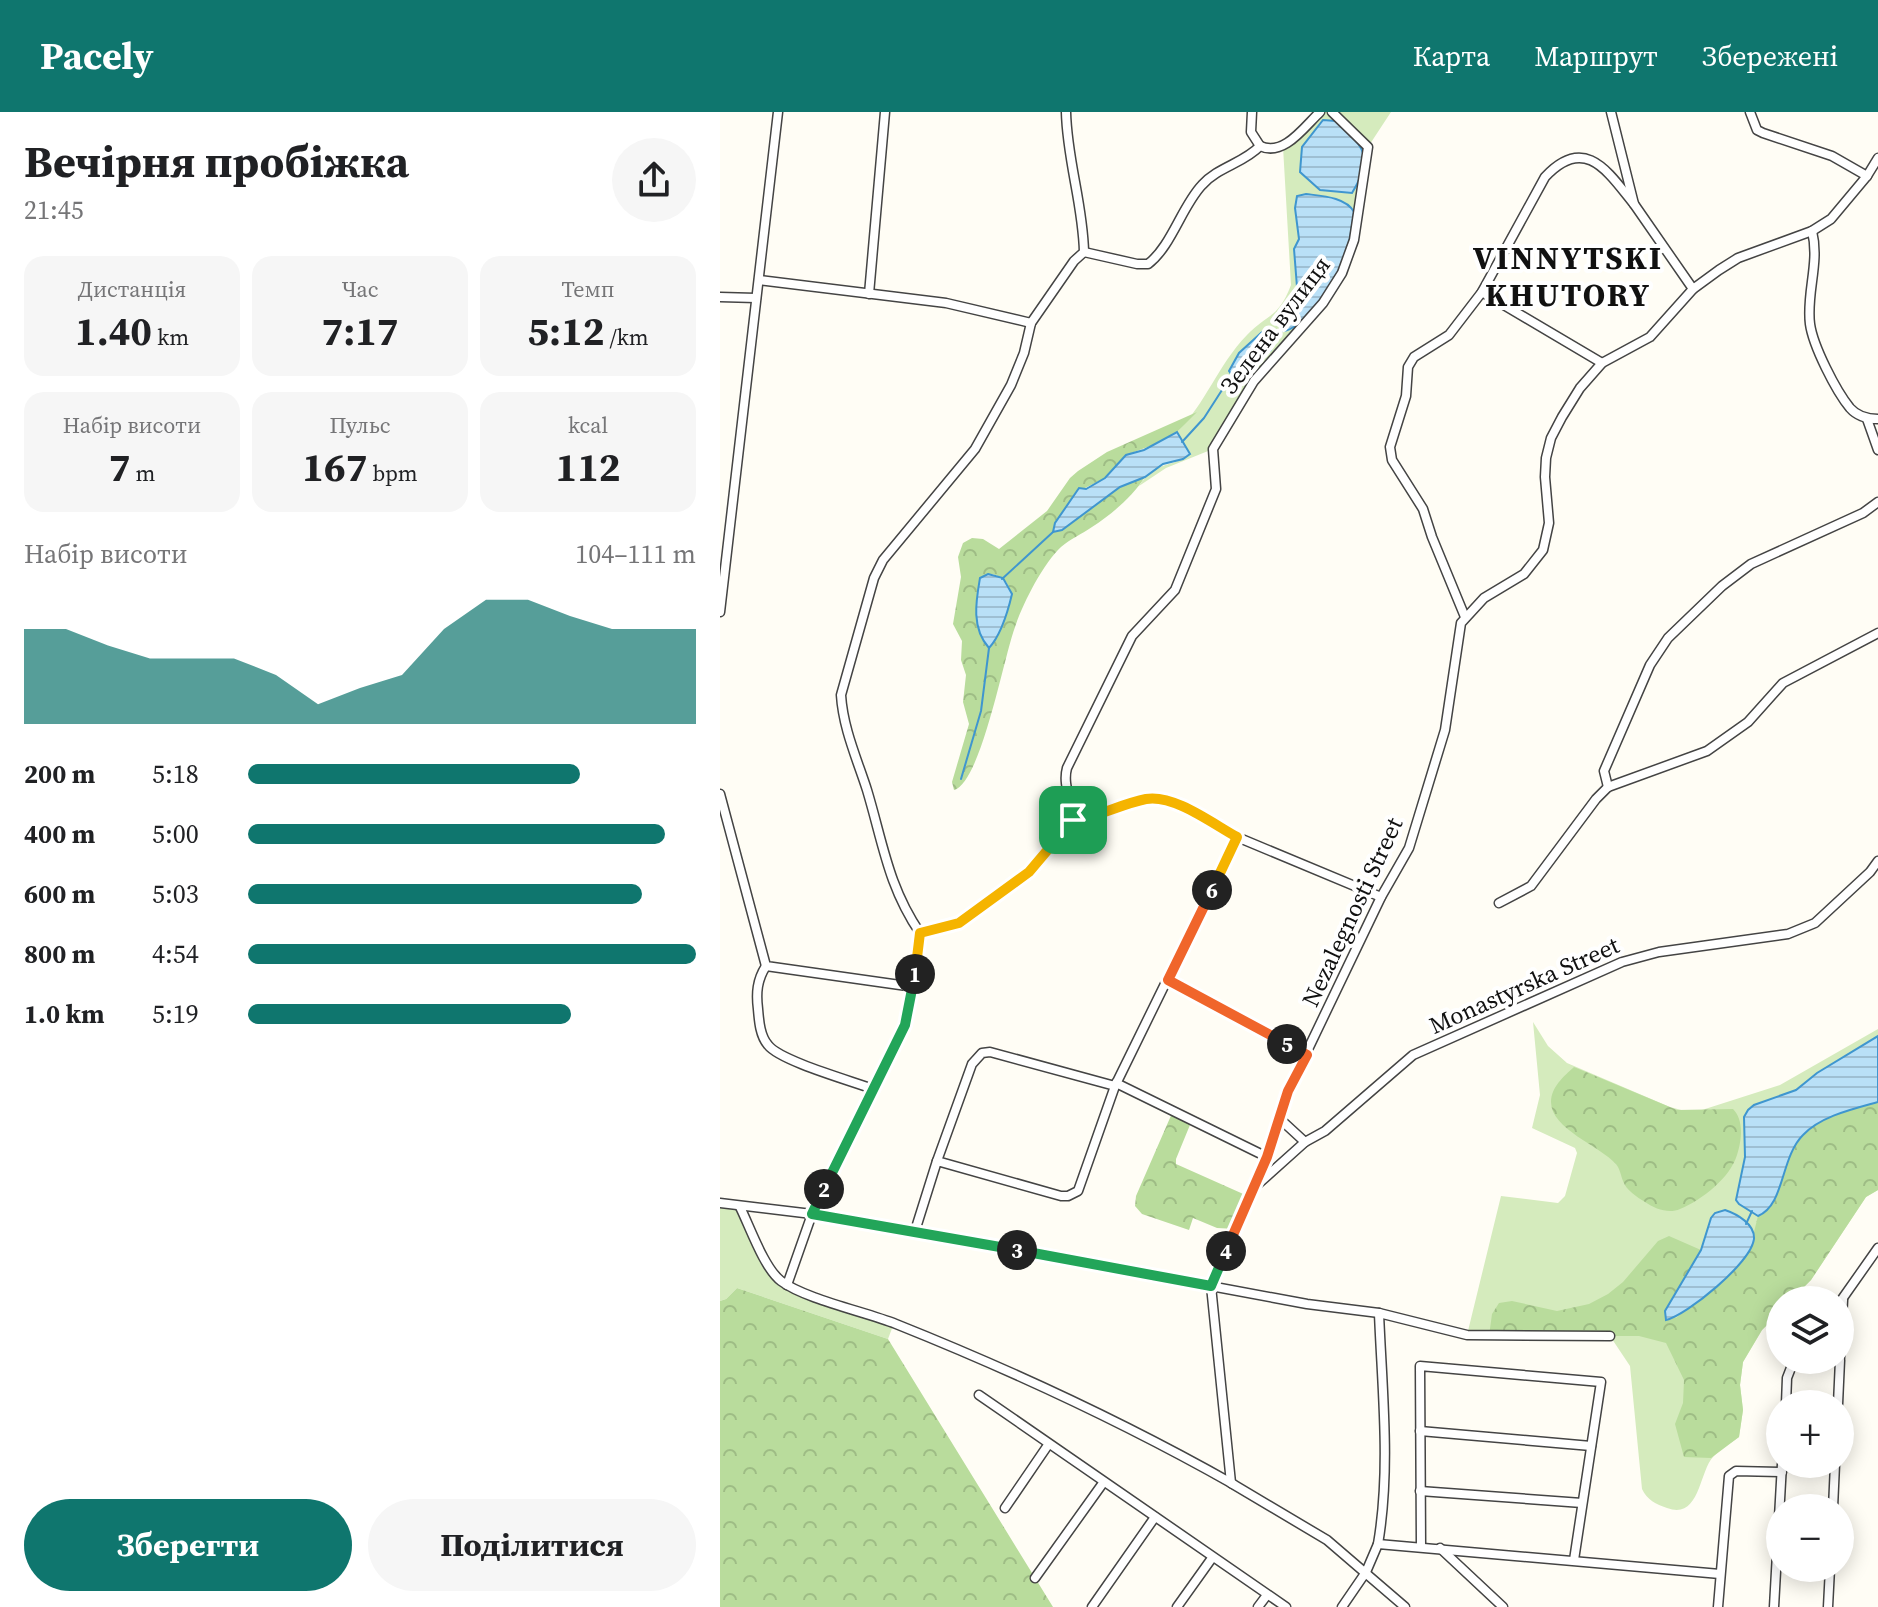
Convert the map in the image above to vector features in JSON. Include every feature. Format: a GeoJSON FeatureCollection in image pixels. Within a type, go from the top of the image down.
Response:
{"type":"FeatureCollection","features":[{"type":"Feature","properties":{"kind":"street"},"geometry":{"type":"LineString","coordinates":[[720,612],[778,112]]}},
{"type":"Feature","properties":{"kind":"street"},"geometry":{"type":"LineString","coordinates":[[869,294],[885,112]]}},
{"type":"Feature","properties":{"kind":"street"},"geometry":{"type":"LineString","coordinates":[[1066,112],[1067,142],[1082,218],[1084,252]]}},
{"type":"Feature","properties":{"kind":"street"},"geometry":{"type":"LineString","coordinates":[[1252,112],[1251,132],[1260,146],[1269,149],[1283,147],[1320,112]]}},
{"type":"Feature","properties":{"kind":"street","name":"Зелена вулиця"},"geometry":{"type":"LineString","coordinates":[[1073,820],[1065,776],[1067,768],[1132,636],[1175,590],[1216,489],[1213,449],[1254,381],[1323,303],[1347,261],[1358,218],[1368,147],[1332,112]]}},
{"type":"Feature","properties":{"kind":"street"},"geometry":{"type":"LineString","coordinates":[[1611,112],[1634,204]]}},
{"type":"Feature","properties":{"kind":"street"},"geometry":{"type":"LineString","coordinates":[[1750,112],[1757,130],[1832,156],[1867,176]]}},
{"type":"Feature","properties":{"kind":"street"},"geometry":{"type":"LineString","coordinates":[[1084,252],[1148,264],[1162,248],[1200,186],[1260,146]]}},
{"type":"Feature","properties":{"kind":"street"},"geometry":{"type":"LineString","coordinates":[[1465,617],[1423,509],[1392,460],[1390,447],[1406,396],[1408,367],[1414,357],[1449,335],[1482,292],[1545,177],[1557,164],[1573,157],[1592,160],[1604,167],[1634,204],[1693,289]]}},
{"type":"Feature","properties":{"kind":"street"},"geometry":{"type":"LineString","coordinates":[[1231,1483],[1211,1286],[1267,1157],[1288,1091],[1381,897],[1409,848],[1443,740],[1459,628],[1465,617],[1484,598],[1524,574],[1543,550],[1549,523],[1545,477],[1549,447],[1573,398],[1602,363],[1650,337],[1693,289],[1738,258],[1812,231],[1838,212],[1878,158]]}},
{"type":"Feature","properties":{"kind":"street"},"geometry":{"type":"LineString","coordinates":[[1812,231],[1816,258],[1809,322],[1816,348],[1851,409],[1867,419],[1878,419]]}},
{"type":"Feature","properties":{"kind":"street"},"geometry":{"type":"LineString","coordinates":[[787,1285],[812,1214],[905,1025],[914,987],[920,933],[903,908],[891,882],[842,713],[841,695],[874,578],[883,560],[975,449],[1011,385],[1024,353],[1031,323],[1074,261],[1084,252]]}},
{"type":"Feature","properties":{"kind":"street"},"geometry":{"type":"LineString","coordinates":[[759,280],[946,303],[1031,323]]}},
{"type":"Feature","properties":{"kind":"street"},"geometry":{"type":"LineString","coordinates":[[1482,292],[1602,363]]}},
{"type":"Feature","properties":{"kind":"street"},"geometry":{"type":"LineString","coordinates":[[720,297],[756,298]]}},
{"type":"Feature","properties":{"kind":"street"},"geometry":{"type":"LineString","coordinates":[[1867,419],[1878,450]]}},
{"type":"Feature","properties":{"kind":"street"},"geometry":{"type":"LineString","coordinates":[[1608,787],[1604,771],[1650,665],[1668,638],[1722,586],[1751,564],[1863,513],[1878,502]]}},
{"type":"Feature","properties":{"kind":"street"},"geometry":{"type":"LineString","coordinates":[[1499,903],[1531,886],[1608,787],[1707,751],[1748,722],[1783,683],[1878,633]]}},
{"type":"Feature","properties":{"kind":"street"},"geometry":{"type":"LineString","coordinates":[[720,794],[766,966],[758,981],[757,1004],[769,1047],[787,1057],[873,1089]]}},
{"type":"Feature","properties":{"kind":"street"},"geometry":{"type":"LineString","coordinates":[[920,933],[959,923],[1018,881],[1073,820],[1147,799],[1162,798],[1237,837],[1381,897]]}},
{"type":"Feature","properties":{"kind":"street"},"geometry":{"type":"LineString","coordinates":[[937,1161],[1061,1196],[1074,1195],[1081,1185],[1115,1084],[1237,837]]}},
{"type":"Feature","properties":{"kind":"street","name":"Monastyrska Street"},"geometry":{"type":"LineString","coordinates":[[1254,1188],[1305,1142],[1325,1131],[1413,1055],[1622,962],[1659,952],[1778,936],[1806,929],[1870,872],[1878,861]]}},
{"type":"Feature","properties":{"kind":"street"},"geometry":{"type":"LineString","coordinates":[[766,966],[914,987]]}},
{"type":"Feature","properties":{"kind":"street"},"geometry":{"type":"LineString","coordinates":[[1168,980],[1307,1055]]}},
{"type":"Feature","properties":{"kind":"street"},"geometry":{"type":"LineString","coordinates":[[915,1231],[972,1064],[982,1053],[990,1052],[1115,1084],[1267,1157]]}},
{"type":"Feature","properties":{"kind":"street"},"geometry":{"type":"LineString","coordinates":[[1280,1119],[1305,1142]]}},
{"type":"Feature","properties":{"kind":"street"},"geometry":{"type":"LineString","coordinates":[[720,1203],[915,1231],[1307,1304],[1379,1313],[1467,1335],[1610,1336]]}},
{"type":"Feature","properties":{"kind":"street"},"geometry":{"type":"LineString","coordinates":[[740,1207],[772,1271],[787,1285],[894,1323],[1157,1442],[1308,1527],[1405,1607]]}},
{"type":"Feature","properties":{"kind":"street"},"geometry":{"type":"LineString","coordinates":[[1851,1286],[1878,1248]]}},
{"type":"Feature","properties":{"kind":"street"},"geometry":{"type":"LineString","coordinates":[[1342,1607],[1366,1572],[1378,1544],[1383,1517],[1384,1427],[1379,1313]]}},
{"type":"Feature","properties":{"kind":"street"},"geometry":{"type":"LineString","coordinates":[[1421,1546],[1420,1366],[1601,1382],[1574,1560]]}},
{"type":"Feature","properties":{"kind":"street"},"geometry":{"type":"LineString","coordinates":[[979,1395],[1286,1607]]}},
{"type":"Feature","properties":{"kind":"street"},"geometry":{"type":"LineString","coordinates":[[1420,1431],[1591,1446]]}},
{"type":"Feature","properties":{"kind":"street"},"geometry":{"type":"LineString","coordinates":[[1005,1508],[1048,1445]]}},
{"type":"Feature","properties":{"kind":"street"},"geometry":{"type":"LineString","coordinates":[[1718,1607],[1729,1476],[1736,1471],[1766,1469]]}},
{"type":"Feature","properties":{"kind":"street"},"geometry":{"type":"LineString","coordinates":[[1774,1607],[1781,1478]]}},
{"type":"Feature","properties":{"kind":"street"},"geometry":{"type":"LineString","coordinates":[[1035,1578],[1103,1483]]}},
{"type":"Feature","properties":{"kind":"street"},"geometry":{"type":"LineString","coordinates":[[1420,1491],[1582,1503]]}},
{"type":"Feature","properties":{"kind":"street"},"geometry":{"type":"LineString","coordinates":[[1092,1607],[1155,1517]]}},
{"type":"Feature","properties":{"kind":"street"},"geometry":{"type":"LineString","coordinates":[[1378,1544],[1720,1574]]}},
{"type":"Feature","properties":{"kind":"street"},"geometry":{"type":"LineString","coordinates":[[1439,1547],[1503,1607]]}},
{"type":"Feature","properties":{"kind":"street"},"geometry":{"type":"LineString","coordinates":[[1177,1607],[1212,1558]]}},
{"type":"Feature","properties":{"kind":"street"},"geometry":{"type":"LineString","coordinates":[[1828,1607],[1829,1582]]}},
{"type":"Feature","properties":{"kind":"street"},"geometry":{"type":"LineString","coordinates":[[1258,1607],[1267,1595]]}},
{"type":"Feature","properties":{"kind":"green space"},"geometry":{"type":"Polygon","coordinates":[[[1320,112],[1391,112],[1368,147],[1358,218],[1335,284],[1254,381],[1213,449],[1166,468],[1139,486],[1158,468],[1190,454],[1177,432],[1237,347],[1254,328],[1277,310],[1286,296],[1291,285],[1283,147],[1320,112]]]}},
{"type":"Feature","properties":{"kind":"green space"},"geometry":{"type":"Polygon","coordinates":[[[1197,412],[1177,432],[1161,442],[1126,455],[1105,478],[1075,493],[1067,506],[1062,529],[1120,487],[1145,477],[1114,511],[1061,547],[1041,573],[1015,627],[973,766],[964,782],[954,790],[952,782],[969,724],[963,702],[966,675],[961,660],[962,641],[953,624],[961,577],[958,557],[963,543],[972,538],[983,539],[999,549],[1047,511],[1070,478],[1107,452],[1197,412]],[[992,574],[980,578],[977,610],[984,643],[993,643],[1009,604],[1010,594],[1003,579],[992,574]]]}},
{"type":"Feature","properties":{"kind":"green space"},"geometry":{"type":"Polygon","coordinates":[[[1533,1022],[1548,1046],[1567,1063],[1685,1111],[1702,1110],[1780,1085],[1878,1029],[1878,1190],[1866,1197],[1805,1286],[1766,1286],[1766,1326],[1743,1362],[1740,1385],[1743,1410],[1739,1437],[1713,1457],[1692,1501],[1678,1510],[1656,1503],[1642,1489],[1630,1366],[1610,1336],[1467,1335],[1501,1196],[1558,1203],[1565,1196],[1577,1153],[1575,1148],[1532,1128],[1540,1095],[1533,1022]]]}},
{"type":"Feature","properties":{"kind":"green space"},"geometry":{"type":"Polygon","coordinates":[[[1574,1067],[1677,1110],[1733,1109],[1739,1119],[1741,1137],[1737,1155],[1728,1172],[1706,1194],[1688,1205],[1667,1211],[1649,1205],[1624,1184],[1616,1164],[1609,1157],[1567,1129],[1553,1112],[1553,1091],[1574,1067]]]}},
{"type":"Feature","properties":{"kind":"green space"},"geometry":{"type":"Polygon","coordinates":[[[1878,1102],[1878,1190],[1866,1197],[1805,1286],[1766,1286],[1766,1326],[1743,1362],[1740,1385],[1743,1410],[1739,1437],[1711,1458],[1684,1457],[1675,1424],[1683,1403],[1684,1380],[1666,1343],[1639,1336],[1489,1336],[1492,1314],[1499,1303],[1512,1301],[1557,1311],[1589,1304],[1623,1282],[1658,1241],[1669,1236],[1701,1250],[1665,1310],[1676,1318],[1727,1276],[1749,1252],[1758,1216],[1773,1202],[1790,1156],[1803,1135],[1828,1118],[1878,1102]]]}},
{"type":"Feature","properties":{"kind":"green space"},"geometry":{"type":"Polygon","coordinates":[[[1173,1111],[1192,1120],[1176,1164],[1250,1197],[1236,1229],[1217,1228],[1193,1218],[1189,1230],[1142,1214],[1135,1206],[1136,1196],[1173,1111]]]}},
{"type":"Feature","properties":{"kind":"green space"},"geometry":{"type":"Polygon","coordinates":[[[720,1203],[740,1207],[772,1271],[787,1285],[894,1323],[888,1339],[737,1288],[720,1301],[720,1203]]]}},
{"type":"Feature","properties":{"kind":"green space"},"geometry":{"type":"Polygon","coordinates":[[[737,1288],[888,1339],[1053,1607],[720,1607],[720,1301],[737,1288]]]}},
{"type":"Feature","properties":{"kind":"water"},"geometry":{"type":"Polygon","coordinates":[[[1323,120],[1336,121],[1363,152],[1363,170],[1352,193],[1320,190],[1300,172],[1302,147],[1323,120]]]}},
{"type":"Feature","properties":{"kind":"water"},"geometry":{"type":"Polygon","coordinates":[[[1306,194],[1333,198],[1350,207],[1354,212],[1351,234],[1346,256],[1328,288],[1300,322],[1282,331],[1297,287],[1294,249],[1299,239],[1295,208],[1297,196],[1306,194]]]}},
{"type":"Feature","properties":{"kind":"water"},"geometry":{"type":"Polygon","coordinates":[[[1262,332],[1273,339],[1271,350],[1235,380],[1229,371],[1239,353],[1262,332]]]}},
{"type":"Feature","properties":{"kind":"water"},"geometry":{"type":"Polygon","coordinates":[[[1177,432],[1190,454],[1163,464],[1145,477],[1120,487],[1062,530],[1053,532],[1055,523],[1079,488],[1086,489],[1105,478],[1126,455],[1144,450],[1177,432]]]}},
{"type":"Feature","properties":{"kind":"water"},"geometry":{"type":"Polygon","coordinates":[[[988,574],[1003,578],[1012,594],[1000,630],[989,648],[979,632],[976,614],[980,578],[988,574]]]}},
{"type":"Feature","properties":{"kind":"water"},"geometry":{"type":"Polygon","coordinates":[[[1878,1036],[1878,1102],[1828,1118],[1810,1128],[1790,1156],[1778,1192],[1767,1210],[1758,1216],[1739,1204],[1736,1200],[1745,1157],[1744,1117],[1748,1110],[1796,1090],[1817,1073],[1878,1036]]]}},
{"type":"Feature","properties":{"kind":"water"},"geometry":{"type":"Polygon","coordinates":[[[1725,1210],[1740,1217],[1752,1229],[1754,1239],[1750,1249],[1717,1287],[1688,1309],[1666,1320],[1665,1311],[1701,1250],[1711,1218],[1725,1210]]]}},
{"type":"Feature","properties":{"kind":"waterway"},"geometry":{"type":"LineString","coordinates":[[1271,340],[1282,331]]}},
{"type":"Feature","properties":{"kind":"waterway"},"geometry":{"type":"LineString","coordinates":[[1182,442],[1204,418],[1231,376]]}},
{"type":"Feature","properties":{"kind":"waterway"},"geometry":{"type":"LineString","coordinates":[[1002,579],[1053,532]]}},
{"type":"Feature","properties":{"kind":"waterway"},"geometry":{"type":"LineString","coordinates":[[961,779],[981,711],[989,648]]}},
{"type":"Feature","properties":{"kind":"waterway"},"geometry":{"type":"LineString","coordinates":[[1746,1224],[1752,1211]]}},
{"type":"Feature","properties":{"kind":"district","name":"VINNYTSKI KHUTORY"},"geometry":{"type":"Point","coordinates":[1568,276]}},
{"type":"Feature","properties":{"kind":"route"},"geometry":{"type":"LineString","coordinates":[[1162,798],[1237,837],[1168,980],[1307,1055],[1288,1091],[1267,1157],[1211,1286],[812,1214],[905,1025],[914,987],[920,933],[959,923],[1029,872],[1073,820],[1147,799],[1162,798]]}}]}
